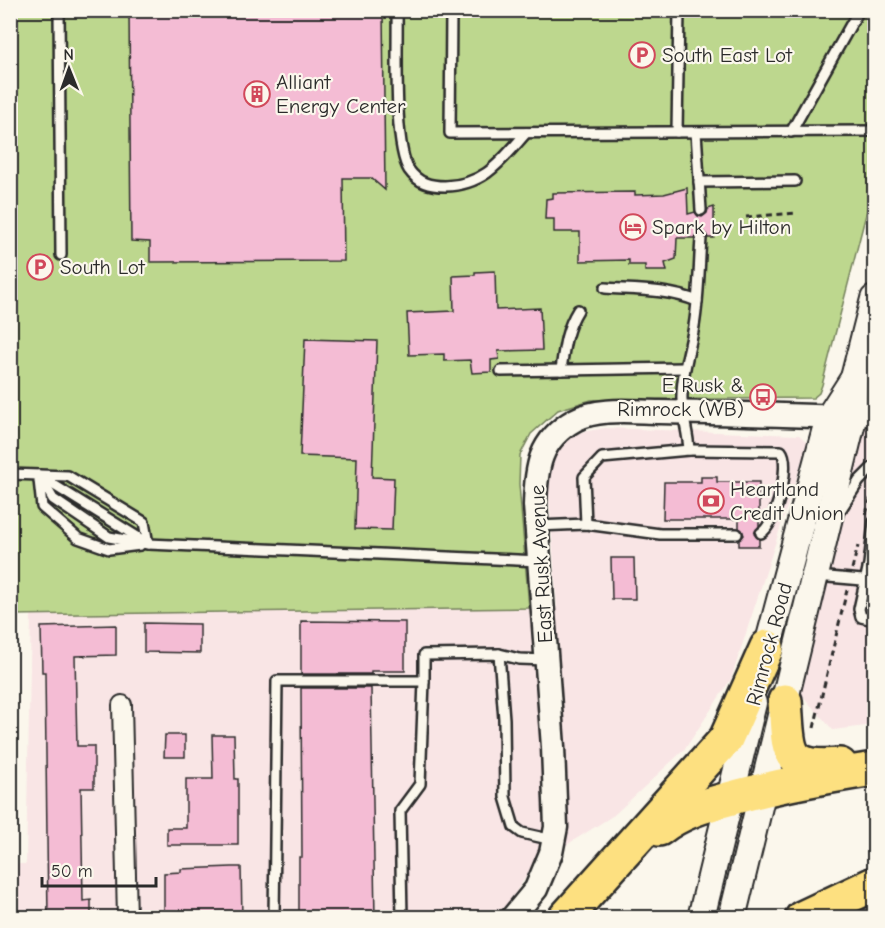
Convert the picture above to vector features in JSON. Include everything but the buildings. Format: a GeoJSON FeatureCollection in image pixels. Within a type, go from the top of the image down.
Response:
{"type":"FeatureCollection","features":[{"type":"Feature","properties":{"kind":"highway"},"geometry":{"type":"LineString","coordinates":[[565,918],[726,739],[767,646]]}},
{"type":"Feature","properties":{"kind":"highway"},"geometry":{"type":"LineString","coordinates":[[785,701],[789,744],[794,756],[802,762],[813,767],[874,762]]}},
{"type":"Feature","properties":{"kind":"highway"},"geometry":{"type":"LineString","coordinates":[[608,870],[668,822],[695,807],[763,789],[874,769]]}},
{"type":"Feature","properties":{"kind":"highway"},"geometry":{"type":"LineString","coordinates":[[802,918],[874,884]]}},
{"type":"Feature","properties":{"kind":"main road","name":"Rimrock Road"},"geometry":{"type":"LineString","coordinates":[[735,906],[852,419],[854,378],[874,299]]}},
{"type":"Feature","properties":{"kind":"main road","name":"Rimrock Road"},"geometry":{"type":"LineString","coordinates":[[701,914],[767,646],[852,419]]}},
{"type":"Feature","properties":{"kind":"street","name":"East Rusk Avenue"},"geometry":{"type":"LineString","coordinates":[[512,918],[536,889],[546,868],[554,840],[556,801],[535,494],[537,467],[549,441],[575,420],[598,413],[682,412],[852,419]]}},
{"type":"Feature","properties":{"kind":"street"},"geometry":{"type":"LineString","coordinates":[[122,705],[127,918]]}},
{"type":"Feature","properties":{"kind":"lane"},"geometry":{"type":"LineString","coordinates":[[59,10],[61,255]]}},
{"type":"Feature","properties":{"kind":"lane"},"geometry":{"type":"LineString","coordinates":[[398,10],[399,117],[402,154],[410,171],[416,177],[423,183],[434,186],[473,182],[493,170],[526,133]]}},
{"type":"Feature","properties":{"kind":"lane"},"geometry":{"type":"LineString","coordinates":[[451,10],[450,133],[874,131]]}},
{"type":"Feature","properties":{"kind":"lane"},"geometry":{"type":"LineString","coordinates":[[677,132],[679,10]]}},
{"type":"Feature","properties":{"kind":"lane"},"geometry":{"type":"LineString","coordinates":[[791,132],[859,10]]}},
{"type":"Feature","properties":{"kind":"lane"},"geometry":{"type":"LineString","coordinates":[[696,132],[701,210]]}},
{"type":"Feature","properties":{"kind":"lane"},"geometry":{"type":"LineString","coordinates":[[699,182],[795,182]]}},
{"type":"Feature","properties":{"kind":"lane"},"geometry":{"type":"LineString","coordinates":[[689,450],[688,429],[682,412],[684,368],[694,327],[701,238]]}},
{"type":"Feature","properties":{"kind":"lane"},"geometry":{"type":"LineString","coordinates":[[605,288],[663,291],[684,295],[697,301]]}},
{"type":"Feature","properties":{"kind":"lane"},"geometry":{"type":"LineString","coordinates":[[561,370],[570,323],[578,310]]}},
{"type":"Feature","properties":{"kind":"lane"},"geometry":{"type":"LineString","coordinates":[[501,371],[684,368]]}},
{"type":"Feature","properties":{"kind":"lane"},"geometry":{"type":"LineString","coordinates":[[586,524],[584,477],[602,458],[689,450],[781,451],[785,456],[785,472],[771,523],[766,531],[761,533]]}},
{"type":"Feature","properties":{"kind":"lane"},"geometry":{"type":"LineString","coordinates":[[827,524],[837,514],[859,481],[874,466]]}},
{"type":"Feature","properties":{"kind":"lane"},"geometry":{"type":"LineString","coordinates":[[10,474],[68,476],[144,522],[148,544]]}},
{"type":"Feature","properties":{"kind":"lane"},"geometry":{"type":"LineString","coordinates":[[39,476],[148,544]]}},
{"type":"Feature","properties":{"kind":"lane"},"geometry":{"type":"LineString","coordinates":[[39,476],[53,499],[109,537],[148,544],[539,561]]}},
{"type":"Feature","properties":{"kind":"lane"},"geometry":{"type":"LineString","coordinates":[[39,476],[42,507],[78,538],[109,549],[148,544]]}},
{"type":"Feature","properties":{"kind":"lane"},"geometry":{"type":"LineString","coordinates":[[870,520],[869,582],[859,609],[861,617],[874,620]]}},
{"type":"Feature","properties":{"kind":"lane"},"geometry":{"type":"LineString","coordinates":[[537,526],[586,524],[660,534],[737,534]]}},
{"type":"Feature","properties":{"kind":"lane"},"geometry":{"type":"LineString","coordinates":[[814,576],[869,582]]}},
{"type":"Feature","properties":{"kind":"lane"},"geometry":{"type":"LineString","coordinates":[[402,918],[400,811],[420,784],[424,655],[499,654],[519,659],[547,660]]}},
{"type":"Feature","properties":{"kind":"lane"},"geometry":{"type":"LineString","coordinates":[[499,654],[504,718],[506,797],[514,827],[522,833],[554,840]]}},
{"type":"Feature","properties":{"kind":"lane"},"geometry":{"type":"LineString","coordinates":[[274,918],[277,681],[424,681]]}},
{"type":"Feature","properties":{"kind":"path"},"geometry":{"type":"LineString","coordinates":[[746,217],[796,213]]}},
{"type":"Feature","properties":{"kind":"path"},"geometry":{"type":"LineString","coordinates":[[870,520],[874,486],[872,480]]}},
{"type":"Feature","properties":{"kind":"path"},"geometry":{"type":"LineString","coordinates":[[814,728],[860,538]]}},
{"type":"Feature","properties":{"kind":"shaded area"},"geometry":{"type":"Polygon","coordinates":[[[874,384],[874,725],[833,730],[799,692],[836,550],[874,384]]]}},
{"type":"Feature","properties":{"kind":"shaded area"},"geometry":{"type":"Polygon","coordinates":[[[605,428],[799,435],[808,443],[731,679],[685,749],[614,815],[533,866],[509,902],[493,917],[11,917],[10,864],[26,864],[31,615],[557,607],[548,482],[554,453],[577,433],[605,428]]]}},
{"type":"Feature","properties":{"kind":"green space","name":"Alliant Energy Center"},"geometry":{"type":"Polygon","coordinates":[[[10,11],[874,11],[874,183],[819,393],[813,398],[591,400],[558,410],[531,434],[520,455],[519,484],[529,608],[11,615],[10,11]]]}},
{"type":"Feature","properties":{"kind":"place","name":"South East Lot"},"geometry":{"type":"Point","coordinates":[642,55]}},
{"type":"Feature","properties":{"kind":"place","name":"Alliant Energy Center"},"geometry":{"type":"Point","coordinates":[257,94]}},
{"type":"Feature","properties":{"kind":"place","name":"Spark by Hilton"},"geometry":{"type":"Point","coordinates":[633,227]}},
{"type":"Feature","properties":{"kind":"place","name":"South Lot"},"geometry":{"type":"Point","coordinates":[40,267]}},
{"type":"Feature","properties":{"kind":"place","name":"E Rusk & Rimrock (WB)"},"geometry":{"type":"Point","coordinates":[763,397]}},
{"type":"Feature","properties":{"kind":"place","name":"Heartland Credit Union"},"geometry":{"type":"Point","coordinates":[711,501]}}]}
